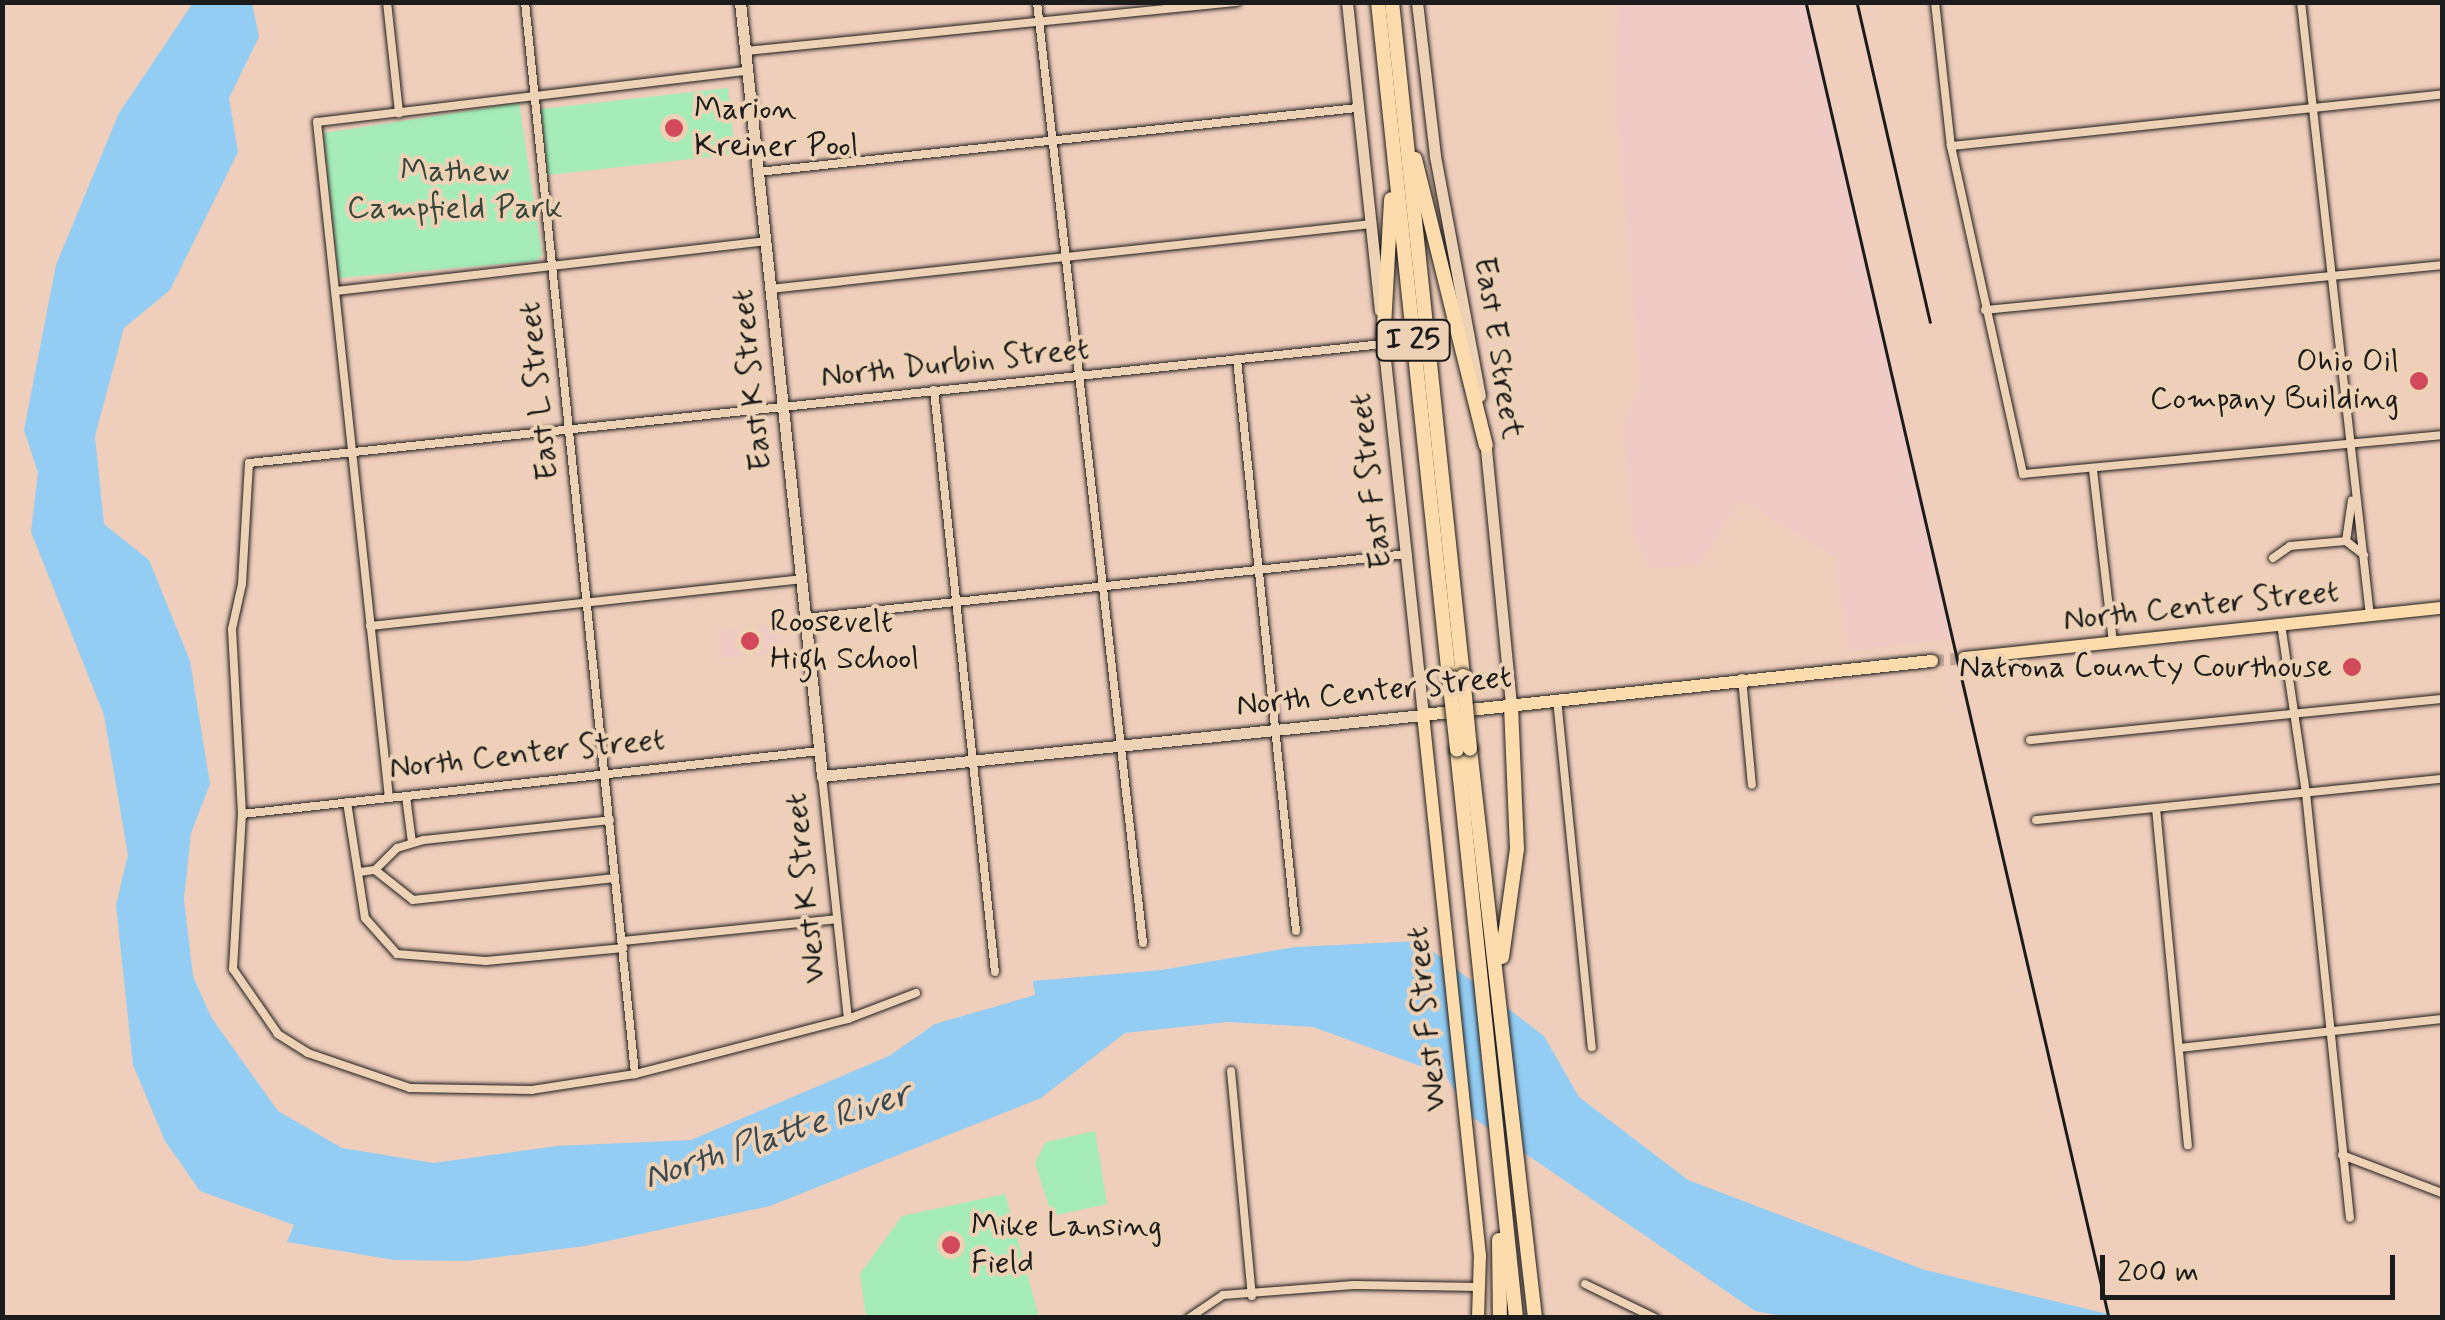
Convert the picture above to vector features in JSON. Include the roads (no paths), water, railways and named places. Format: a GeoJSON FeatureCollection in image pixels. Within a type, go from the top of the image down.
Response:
{"type":"FeatureCollection","features":[{"type":"Feature","properties":{"kind":"highway","name":"I 25"},"geometry":{"type":"LineString","coordinates":[[1378,2],[1396,112],[1464,750],[1479,962],[1516,1318]]}},
{"type":"Feature","properties":{"kind":"highway","name":"I 25"},"geometry":{"type":"LineString","coordinates":[[1392,2],[1396,112]]}},
{"type":"Feature","properties":{"kind":"highway"},"geometry":{"type":"LineString","coordinates":[[1384,344],[1396,112]]}},
{"type":"Feature","properties":{"kind":"highway"},"geometry":{"type":"LineString","coordinates":[[1396,112],[1486,445]]}},
{"type":"Feature","properties":{"kind":"highway"},"geometry":{"type":"LineString","coordinates":[[1499,978],[1517,849],[1511,704]]}},
{"type":"Feature","properties":{"kind":"highway","name":"I 25"},"geometry":{"type":"LineString","coordinates":[[1464,750],[1499,978],[1534,1315]]}},
{"type":"Feature","properties":{"kind":"highway"},"geometry":{"type":"LineString","coordinates":[[1500,1318],[1501,1179]]}},
{"type":"Feature","properties":{"kind":"main road","name":"East K Street"},"geometry":{"type":"LineString","coordinates":[[740,2],[819,751]]}},
{"type":"Feature","properties":{"kind":"main road","name":"East F Street"},"geometry":{"type":"LineString","coordinates":[[1348,2],[1423,715]]}},
{"type":"Feature","properties":{"kind":"main road","name":"East E Street"},"geometry":{"type":"LineString","coordinates":[[1417,2],[1436,156],[1466,302],[1486,445],[1511,704]]}},
{"type":"Feature","properties":{"kind":"main road","name":"North Center Street"},"geometry":{"type":"LineString","coordinates":[[1964,658],[2442,608]]}},
{"type":"Feature","properties":{"kind":"main road","name":"North Center Street"},"geometry":{"type":"LineString","coordinates":[[822,776],[1276,732],[1932,660]]}},
{"type":"Feature","properties":{"kind":"main road","name":"West F Street"},"geometry":{"type":"LineString","coordinates":[[1423,715],[1466,1130],[1479,1286],[1478,1318]]}},
{"type":"Feature","properties":{"kind":"main road","name":"West K Street"},"geometry":{"type":"LineString","coordinates":[[819,751],[822,776]]}},
{"type":"Feature","properties":{"kind":"street"},"geometry":{"type":"LineString","coordinates":[[387,2],[399,112]]}},
{"type":"Feature","properties":{"kind":"street","name":"East L Street"},"geometry":{"type":"LineString","coordinates":[[524,2],[635,1074]]}},
{"type":"Feature","properties":{"kind":"street"},"geometry":{"type":"LineString","coordinates":[[1037,2],[1143,942]]}},
{"type":"Feature","properties":{"kind":"street"},"geometry":{"type":"LineString","coordinates":[[745,51],[1237,2]]}},
{"type":"Feature","properties":{"kind":"street"},"geometry":{"type":"LineString","coordinates":[[1935,2],[1951,146],[2023,474],[2442,435]]}},
{"type":"Feature","properties":{"kind":"street"},"geometry":{"type":"LineString","coordinates":[[2301,2],[2352,495],[2364,555],[2370,616]]}},
{"type":"Feature","properties":{"kind":"street"},"geometry":{"type":"LineString","coordinates":[[389,798],[317,122],[747,71]]}},
{"type":"Feature","properties":{"kind":"street"},"geometry":{"type":"LineString","coordinates":[[1951,146],[2442,94]]}},
{"type":"Feature","properties":{"kind":"street"},"geometry":{"type":"LineString","coordinates":[[758,172],[1358,108]]}},
{"type":"Feature","properties":{"kind":"street"},"geometry":{"type":"LineString","coordinates":[[770,288],[1371,224]]}},
{"type":"Feature","properties":{"kind":"street"},"geometry":{"type":"LineString","coordinates":[[336,291],[765,241]]}},
{"type":"Feature","properties":{"kind":"street"},"geometry":{"type":"LineString","coordinates":[[1985,310],[2442,265]]}},
{"type":"Feature","properties":{"kind":"street","name":"North Durbin Street"},"geometry":{"type":"LineString","coordinates":[[242,814],[232,629],[242,584],[249,462],[1384,344]]}},
{"type":"Feature","properties":{"kind":"street"},"geometry":{"type":"LineString","coordinates":[[1236,359],[1296,931]]}},
{"type":"Feature","properties":{"kind":"street"},"geometry":{"type":"LineString","coordinates":[[934,390],[995,972]]}},
{"type":"Feature","properties":{"kind":"street"},"geometry":{"type":"LineString","coordinates":[[2093,470],[2113,642]]}},
{"type":"Feature","properties":{"kind":"street"},"geometry":{"type":"LineString","coordinates":[[2346,542],[2352,495]]}},
{"type":"Feature","properties":{"kind":"street"},"geometry":{"type":"LineString","coordinates":[[2273,558],[2290,546],[2346,542],[2364,555]]}},
{"type":"Feature","properties":{"kind":"street"},"geometry":{"type":"LineString","coordinates":[[805,618],[1408,554]]}},
{"type":"Feature","properties":{"kind":"street"},"geometry":{"type":"LineString","coordinates":[[370,626],[801,579]]}},
{"type":"Feature","properties":{"kind":"street"},"geometry":{"type":"LineString","coordinates":[[2281,624],[2306,793],[2350,1218]]}},
{"type":"Feature","properties":{"kind":"street"},"geometry":{"type":"LineString","coordinates":[[1742,678],[1752,785]]}},
{"type":"Feature","properties":{"kind":"street"},"geometry":{"type":"LineString","coordinates":[[2030,740],[2442,699]]}},
{"type":"Feature","properties":{"kind":"street"},"geometry":{"type":"LineString","coordinates":[[1557,700],[1592,1047]]}},
{"type":"Feature","properties":{"kind":"street","name":"North Center Street"},"geometry":{"type":"LineString","coordinates":[[242,814],[819,751]]}},
{"type":"Feature","properties":{"kind":"street","name":"West K Street"},"geometry":{"type":"LineString","coordinates":[[822,776],[848,1018]]}},
{"type":"Feature","properties":{"kind":"street"},"geometry":{"type":"LineString","coordinates":[[2036,820],[2442,779]]}},
{"type":"Feature","properties":{"kind":"street"},"geometry":{"type":"LineString","coordinates":[[406,796],[412,844]]}},
{"type":"Feature","properties":{"kind":"street"},"geometry":{"type":"LineString","coordinates":[[347,802],[365,918],[397,954],[486,961],[837,919]]}},
{"type":"Feature","properties":{"kind":"street"},"geometry":{"type":"LineString","coordinates":[[2156,808],[2188,1145]]}},
{"type":"Feature","properties":{"kind":"street"},"geometry":{"type":"LineString","coordinates":[[242,814],[233,969],[278,1034],[308,1053],[410,1088],[532,1090],[635,1074],[848,1018],[916,993]]}},
{"type":"Feature","properties":{"kind":"street"},"geometry":{"type":"LineString","coordinates":[[360,872],[375,870],[397,848],[412,844],[610,820]]}},
{"type":"Feature","properties":{"kind":"street"},"geometry":{"type":"LineString","coordinates":[[375,870],[413,900],[615,878]]}},
{"type":"Feature","properties":{"kind":"street"},"geometry":{"type":"LineString","coordinates":[[2179,1048],[2442,1019]]}},
{"type":"Feature","properties":{"kind":"street"},"geometry":{"type":"LineString","coordinates":[[1230,1071],[1252,1296]]}},
{"type":"Feature","properties":{"kind":"street"},"geometry":{"type":"LineString","coordinates":[[2342,1155],[2442,1193]]}},
{"type":"Feature","properties":{"kind":"street"},"geometry":{"type":"LineString","coordinates":[[1584,1284],[1616,1293],[1654,1318]]}},
{"type":"Feature","properties":{"kind":"street"},"geometry":{"type":"LineString","coordinates":[[1189,1318],[1223,1295],[1252,1296],[1354,1285],[1479,1286]]}},
{"type":"Feature","properties":{"kind":"water","name":"North Platte River"},"geometry":{"type":"Polygon","coordinates":[[[193,3],[252,3],[259,37],[229,98],[238,152],[170,290],[124,328],[95,436],[104,524],[149,560],[190,661],[210,784],[191,833],[184,899],[193,976],[211,1017],[278,1111],[342,1148],[433,1163],[557,1146],[691,1140],[889,1056],[935,1024],[1035,995],[1033,981],[1161,970],[1295,947],[1419,941],[1544,1036],[1579,1097],[1688,1180],[1925,1270],[2120,1317],[1792,1318],[1755,1311],[1472,1117],[1445,1075],[1313,1027],[1227,1022],[1125,1033],[1041,1098],[770,1206],[585,1246],[467,1261],[394,1260],[287,1242],[294,1225],[200,1191],[165,1141],[133,1065],[116,905],[128,855],[104,715],[31,532],[38,473],[24,430],[56,265],[119,113],[193,3]]]}},
{"type":"Feature","properties":{"kind":"tunnel"},"geometry":{"type":"LineString","coordinates":[[1932,661],[1964,658]]}},
{"type":"Feature","properties":{"kind":"railway"},"geometry":{"type":"LineString","coordinates":[[1806,2],[2109,1318]]}},
{"type":"Feature","properties":{"kind":"railway"},"geometry":{"type":"LineString","coordinates":[[1857,2],[1930,322]]}},
{"type":"Feature","properties":{"kind":"place","name":"Marion Kreiner Pool"},"geometry":{"type":"Point","coordinates":[674,128]}},
{"type":"Feature","properties":{"kind":"place","name":"Ohio Oil Company Building"},"geometry":{"type":"Point","coordinates":[2419,381]}},
{"type":"Feature","properties":{"kind":"place","name":"Roosevelt High School"},"geometry":{"type":"Point","coordinates":[750,641]}},
{"type":"Feature","properties":{"kind":"place","name":"Natrona County Courthouse"},"geometry":{"type":"Point","coordinates":[2352,667]}},
{"type":"Feature","properties":{"kind":"place","name":"Mike Lansing Field"},"geometry":{"type":"Point","coordinates":[951,1245]}},
{"type":"Feature","properties":{"kind":"park label","name":"Mathew Campfield Park"},"geometry":{"type":"Point","coordinates":[455,190]}}]}
